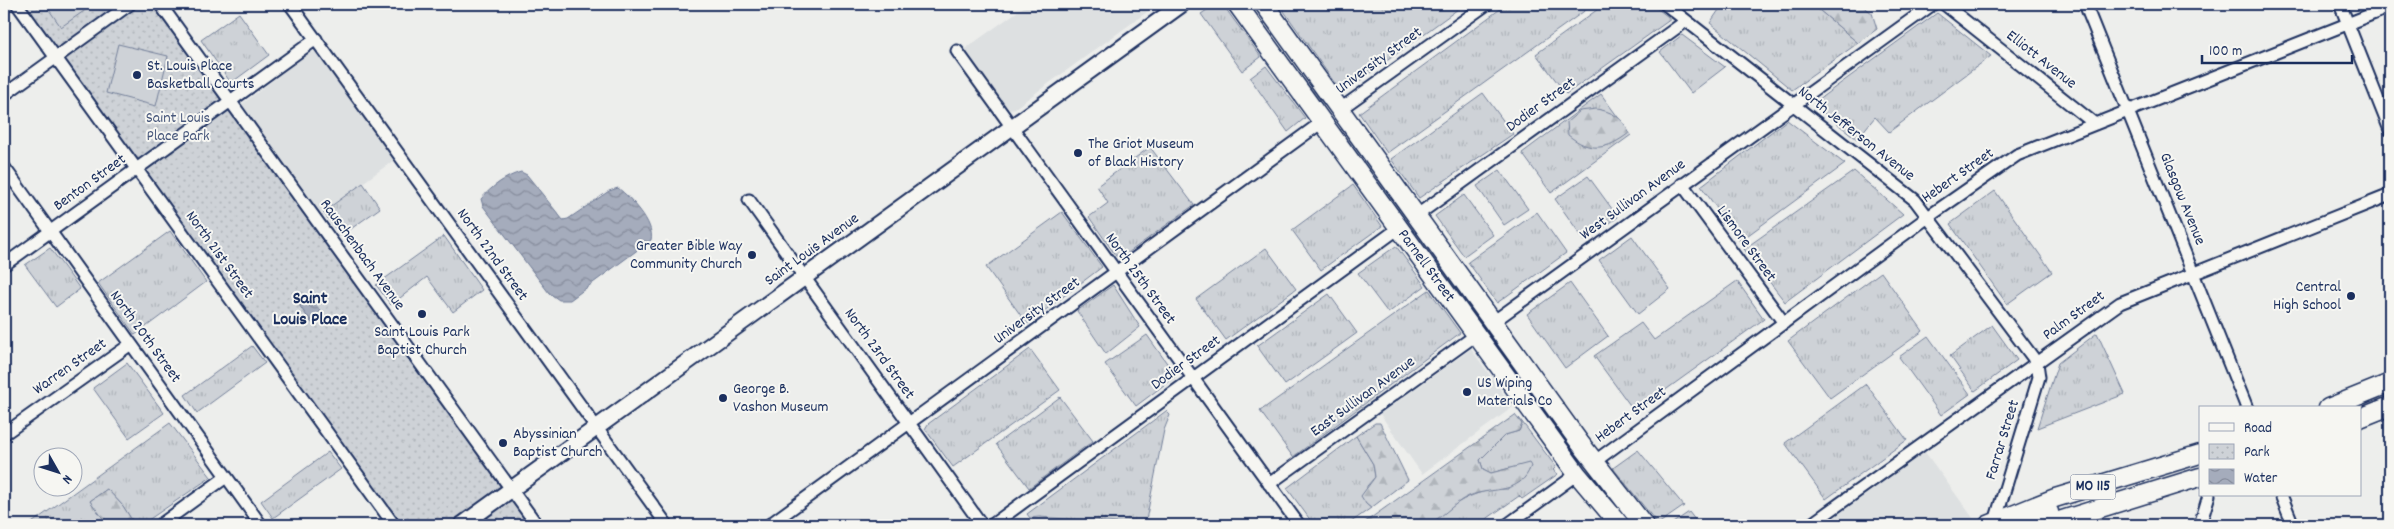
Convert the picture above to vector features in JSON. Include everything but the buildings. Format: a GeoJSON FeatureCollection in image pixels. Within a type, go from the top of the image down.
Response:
{"type":"FeatureCollection","features":[{"type":"Feature","properties":{"kind":"main road","name":"Parnell Street"},"geometry":{"type":"LineString","coordinates":[[1237,4],[1577,474],[1620,525]]}},
{"type":"Feature","properties":{"kind":"main road"},"geometry":{"type":"LineString","coordinates":[[1249,4],[1279,40],[1310,70]]}},
{"type":"Feature","properties":{"kind":"main road","name":"Parnell Street"},"geometry":{"type":"LineString","coordinates":[[1264,4],[1594,462],[1644,525]]}},
{"type":"Feature","properties":{"kind":"main road"},"geometry":{"type":"LineString","coordinates":[[2333,406],[2383,386]]}},
{"type":"Feature","properties":{"kind":"main road"},"geometry":{"type":"LineString","coordinates":[[2352,406],[2383,386]]}},
{"type":"Feature","properties":{"kind":"main road"},"geometry":{"type":"LineString","coordinates":[[2362,417],[2390,406]]}},
{"type":"Feature","properties":{"kind":"main road","name":"MO 115"},"geometry":{"type":"LineString","coordinates":[[1992,525],[2055,498],[2199,454]]}},
{"type":"Feature","properties":{"kind":"main road"},"geometry":{"type":"LineString","coordinates":[[2146,493],[2181,473],[2199,466]]}},
{"type":"Feature","properties":{"kind":"main road","name":"MO 115"},"geometry":{"type":"LineString","coordinates":[[2046,525],[2199,477]]}},
{"type":"Feature","properties":{"kind":"main road"},"geometry":{"type":"LineString","coordinates":[[2023,525],[2115,480]]}},
{"type":"Feature","properties":{"kind":"street","name":"North 21st Street"},"geometry":{"type":"LineString","coordinates":[[17,4],[394,525]]}},
{"type":"Feature","properties":{"kind":"street"},"geometry":{"type":"LineString","coordinates":[[4,95],[130,4]]}},
{"type":"Feature","properties":{"kind":"street","name":"Rauschenbach Avenue"},"geometry":{"type":"LineString","coordinates":[[160,4],[537,525]]}},
{"type":"Feature","properties":{"kind":"street","name":"North 22nd Street"},"geometry":{"type":"LineString","coordinates":[[290,4],[667,525]]}},
{"type":"Feature","properties":{"kind":"street","name":"Saint Louis Avenue"},"geometry":{"type":"LineString","coordinates":[[462,525],[1182,4]]}},
{"type":"Feature","properties":{"kind":"street","name":"University Street"},"geometry":{"type":"LineString","coordinates":[[1339,110],[1487,4]]}},
{"type":"Feature","properties":{"kind":"street","name":"North Jefferson Avenue"},"geometry":{"type":"LineString","coordinates":[[1664,4],[1915,200],[2037,363]]}},
{"type":"Feature","properties":{"kind":"street","name":"West Sullivan Avenue"},"geometry":{"type":"LineString","coordinates":[[1493,322],[1792,104],[1933,4]]}},
{"type":"Feature","properties":{"kind":"street","name":"Elliott Avenue"},"geometry":{"type":"LineString","coordinates":[[1944,4],[2094,124]]}},
{"type":"Feature","properties":{"kind":"street","name":"Glasgow Avenue"},"geometry":{"type":"LineString","coordinates":[[2085,4],[2246,406]]}},
{"type":"Feature","properties":{"kind":"street"},"geometry":{"type":"LineString","coordinates":[[2340,4],[2390,130]]}},
{"type":"Feature","properties":{"kind":"street","name":"Hebert Street"},"geometry":{"type":"LineString","coordinates":[[1594,462],[1928,217],[2018,155],[2390,6]]}},
{"type":"Feature","properties":{"kind":"street","name":"Dodier Street"},"geometry":{"type":"LineString","coordinates":[[1416,216],[1686,21]]}},
{"type":"Feature","properties":{"kind":"street","name":"Benton Street"},"geometry":{"type":"LineString","coordinates":[[4,265],[316,40]]}},
{"type":"Feature","properties":{"kind":"street","name":"North 25th Street"},"geometry":{"type":"LineString","coordinates":[[957,51],[1299,525]]}},
{"type":"Feature","properties":{"kind":"street","name":"University Street"},"geometry":{"type":"LineString","coordinates":[[769,525],[1117,274],[1322,122]]}},
{"type":"Feature","properties":{"kind":"street","name":"North 20th Street"},"geometry":{"type":"LineString","coordinates":[[4,167],[261,525]]}},
{"type":"Feature","properties":{"kind":"street","name":"Lismore Street"},"geometry":{"type":"LineString","coordinates":[[1682,184],[1784,323]]}},
{"type":"Feature","properties":{"kind":"street","name":"Palm Street"},"geometry":{"type":"LineString","coordinates":[[1812,525],[2120,303],[2390,195]]}},
{"type":"Feature","properties":{"kind":"street","name":"North 23rd Street"},"geometry":{"type":"LineString","coordinates":[[749,200],[982,525]]}},
{"type":"Feature","properties":{"kind":"street","name":"Dodier Street"},"geometry":{"type":"LineString","coordinates":[[992,525],[1399,228]]}},
{"type":"Feature","properties":{"kind":"street","name":"East Sullivan Avenue"},"geometry":{"type":"LineString","coordinates":[[1269,484],[1476,334]]}},
{"type":"Feature","properties":{"kind":"street","name":"Warren Street"},"geometry":{"type":"LineString","coordinates":[[4,434],[131,344]]}},
{"type":"Feature","properties":{"kind":"street","name":"Farrar Street"},"geometry":{"type":"LineString","coordinates":[[1992,525],[2039,377],[2037,363]]}},
{"type":"Feature","properties":{"kind":"street"},"geometry":{"type":"LineString","coordinates":[[1508,525],[1577,474]]}},
{"type":"Feature","properties":{"kind":"street"},"geometry":{"type":"LineString","coordinates":[[160,525],[226,478]]}},
{"type":"Feature","properties":{"kind":"street"},"geometry":{"type":"LineString","coordinates":[[2200,525],[2209,496]]}},
{"type":"Feature","properties":{"kind":"street"},"geometry":{"type":"LineString","coordinates":[[2281,496],[2294,525]]}},
{"type":"Feature","properties":{"kind":"shaded area"},"geometry":{"type":"Polygon","coordinates":[[[1028,4],[1158,4],[1015,108],[1010,109],[1003,103],[965,49],[1028,4]]]}},
{"type":"Feature","properties":{"kind":"shaded area"},"geometry":{"type":"Polygon","coordinates":[[[311,51],[316,52],[394,160],[319,215],[244,110],[242,104],[311,51]]]}},
{"type":"Feature","properties":{"kind":"shaded area"},"geometry":{"type":"Polygon","coordinates":[[[1471,349],[1513,407],[1422,474],[1380,414],[1471,349]]]}},
{"type":"Feature","properties":{"kind":"shaded area"},"geometry":{"type":"Polygon","coordinates":[[[1925,452],[1973,518],[1957,525],[1841,525],[1837,523],[1836,516],[1925,452]]]}},
{"type":"Feature","properties":{"kind":"green space","name":"Saint Louis Place Park"},"geometry":{"type":"Polygon","coordinates":[[[24,4],[154,4],[530,525],[401,525],[24,4]]]}},
{"type":"Feature","properties":{"kind":"green space"},"geometry":{"type":"Polygon","coordinates":[[[45,4],[94,4],[61,27],[45,4]]]}},
{"type":"Feature","properties":{"kind":"green space"},"geometry":{"type":"Polygon","coordinates":[[[1216,4],[1223,5],[1261,57],[1242,71],[1201,14],[1216,4]]]}},
{"type":"Feature","properties":{"kind":"green space"},"geometry":{"type":"Polygon","coordinates":[[[1279,4],[1465,4],[1348,89],[1341,92],[1279,4]]]}},
{"type":"Feature","properties":{"kind":"green space"},"geometry":{"type":"Polygon","coordinates":[[[1507,4],[1594,4],[1387,153],[1359,113],[1507,4]]]}},
{"type":"Feature","properties":{"kind":"green space"},"geometry":{"type":"Polygon","coordinates":[[[1605,4],[1651,4],[1671,19],[1566,94],[1536,54],[1605,4]]]}},
{"type":"Feature","properties":{"kind":"green space"},"geometry":{"type":"Polygon","coordinates":[[[1723,4],[1736,7],[1740,4],[1812,4],[1858,43],[1792,90],[1710,23],[1723,4]]]}},
{"type":"Feature","properties":{"kind":"green space"},"geometry":{"type":"Polygon","coordinates":[[[1812,4],[1860,4],[1872,13],[1877,29],[1858,43],[1812,4]]]}},
{"type":"Feature","properties":{"kind":"green space"},"geometry":{"type":"Polygon","coordinates":[[[239,13],[269,55],[231,83],[201,40],[239,13]]]}},
{"type":"Feature","properties":{"kind":"green space"},"geometry":{"type":"Polygon","coordinates":[[[1937,13],[1991,56],[1889,132],[1875,117],[1857,139],[1815,106],[1815,102],[1937,13]]]}},
{"type":"Feature","properties":{"kind":"green space"},"geometry":{"type":"Polygon","coordinates":[[[1682,35],[1725,67],[1691,93],[1660,52],[1682,35]]]}},
{"type":"Feature","properties":{"kind":"green space","name":"St. Louis Place Basketball Courts"},"geometry":{"type":"Polygon","coordinates":[[[118,44],[168,56],[156,106],[106,93],[118,44]]]}},
{"type":"Feature","properties":{"kind":"green space"},"geometry":{"type":"Polygon","coordinates":[[[1279,47],[1324,105],[1319,108],[1276,49],[1279,47]]]}},
{"type":"Feature","properties":{"kind":"green space"},"geometry":{"type":"Polygon","coordinates":[[[1266,66],[1305,118],[1288,132],[1250,78],[1266,66]]]}},
{"type":"Feature","properties":{"kind":"green space"},"geometry":{"type":"Polygon","coordinates":[[[1483,93],[1513,134],[1419,198],[1391,159],[1483,93]]]}},
{"type":"Feature","properties":{"kind":"green space"},"geometry":{"type":"Polygon","coordinates":[[[1601,94],[1631,135],[1551,193],[1522,153],[1601,94]]]}},
{"type":"Feature","properties":{"kind":"green space"},"geometry":{"type":"Polygon","coordinates":[[[1596,109],[1607,111],[1616,116],[1624,123],[1629,133],[1613,143],[1598,147],[1584,145],[1568,135],[1567,122],[1580,111],[1596,109]]]}},
{"type":"Feature","properties":{"kind":"green space"},"geometry":{"type":"Polygon","coordinates":[[[1787,120],[1845,164],[1740,241],[1701,186],[1787,120]]]}},
{"type":"Feature","properties":{"kind":"green space"},"geometry":{"type":"Polygon","coordinates":[[[1342,129],[1404,206],[1396,211],[1337,132],[1342,129]]]}},
{"type":"Feature","properties":{"kind":"green space"},"geometry":{"type":"Polygon","coordinates":[[[1150,147],[1194,205],[1121,258],[1116,256],[1089,217],[1108,203],[1097,186],[1150,147]]]}},
{"type":"Feature","properties":{"kind":"green space"},"geometry":{"type":"Polygon","coordinates":[[[1500,170],[1528,209],[1504,225],[1477,186],[1500,170]]]}},
{"type":"Feature","properties":{"kind":"green space"},"geometry":{"type":"Polygon","coordinates":[[[1854,171],[1903,214],[1785,302],[1744,249],[1854,171]]]}},
{"type":"Feature","properties":{"kind":"green space"},"geometry":{"type":"Polygon","coordinates":[[[1588,176],[1618,217],[1585,241],[1555,199],[1588,176]]]}},
{"type":"Feature","properties":{"kind":"green space"},"geometry":{"type":"Polygon","coordinates":[[[363,183],[380,208],[341,236],[323,212],[363,183]]]}},
{"type":"Feature","properties":{"kind":"green space"},"geometry":{"type":"Polygon","coordinates":[[[1353,185],[1382,226],[1321,270],[1292,230],[1353,185]]]}},
{"type":"Feature","properties":{"kind":"green space"},"geometry":{"type":"Polygon","coordinates":[[[1995,191],[2052,272],[2007,304],[1950,224],[1995,191]]]}},
{"type":"Feature","properties":{"kind":"green space"},"geometry":{"type":"Polygon","coordinates":[[[1464,195],[1493,235],[1464,256],[1435,216],[1464,195]]]}},
{"type":"Feature","properties":{"kind":"green space"},"geometry":{"type":"Polygon","coordinates":[[[1404,206],[1421,230],[1413,236],[1396,211],[1404,206]]]}},
{"type":"Feature","properties":{"kind":"green space"},"geometry":{"type":"Polygon","coordinates":[[[1062,212],[1102,267],[1027,324],[986,267],[1062,212]]]}},
{"type":"Feature","properties":{"kind":"green space"},"geometry":{"type":"Polygon","coordinates":[[[1537,212],[1566,253],[1497,303],[1468,262],[1537,212]]]}},
{"type":"Feature","properties":{"kind":"green space"},"geometry":{"type":"Polygon","coordinates":[[[1421,230],[1637,525],[1627,525],[1591,483],[1413,236],[1421,230]]]}},
{"type":"Feature","properties":{"kind":"green space"},"geometry":{"type":"Polygon","coordinates":[[[170,231],[206,282],[135,335],[98,283],[170,231]]]}},
{"type":"Feature","properties":{"kind":"green space"},"geometry":{"type":"Polygon","coordinates":[[[444,236],[482,290],[453,312],[427,277],[391,305],[376,285],[444,236]]]}},
{"type":"Feature","properties":{"kind":"green space"},"geometry":{"type":"Polygon","coordinates":[[[1632,236],[1670,289],[1638,314],[1599,260],[1632,236]]]}},
{"type":"Feature","properties":{"kind":"green space"},"geometry":{"type":"Polygon","coordinates":[[[1396,246],[1425,286],[1388,313],[1358,273],[1396,246]]]}},
{"type":"Feature","properties":{"kind":"green space"},"geometry":{"type":"Polygon","coordinates":[[[50,248],[80,289],[56,307],[25,265],[50,248]]]}},
{"type":"Feature","properties":{"kind":"green space"},"geometry":{"type":"Polygon","coordinates":[[[1266,248],[1296,289],[1226,340],[1196,299],[1266,248]]]}},
{"type":"Feature","properties":{"kind":"green space"},"geometry":{"type":"Polygon","coordinates":[[[1881,272],[1923,331],[1830,398],[1788,341],[1881,272]]]}},
{"type":"Feature","properties":{"kind":"green space"},"geometry":{"type":"Polygon","coordinates":[[[1737,281],[1764,319],[1635,412],[1594,356],[1641,323],[1654,340],[1737,281]]]}},
{"type":"Feature","properties":{"kind":"green space"},"geometry":{"type":"Polygon","coordinates":[[[1570,283],[1608,336],[1565,368],[1527,314],[1570,283]]]}},
{"type":"Feature","properties":{"kind":"green space"},"geometry":{"type":"Polygon","coordinates":[[[1113,285],[1140,327],[1106,354],[1077,311],[1113,285]]]}},
{"type":"Feature","properties":{"kind":"green space"},"geometry":{"type":"Polygon","coordinates":[[[1429,290],[1460,333],[1293,457],[1260,411],[1429,290]]]}},
{"type":"Feature","properties":{"kind":"green space"},"geometry":{"type":"Polygon","coordinates":[[[1329,294],[1357,333],[1285,385],[1257,346],[1329,294]]]}},
{"type":"Feature","properties":{"kind":"green space"},"geometry":{"type":"Polygon","coordinates":[[[1992,325],[2017,360],[1975,391],[1950,356],[1992,325]]]}},
{"type":"Feature","properties":{"kind":"green space"},"geometry":{"type":"Polygon","coordinates":[[[2097,333],[2125,394],[2037,428],[2058,363],[2097,333]]]}},
{"type":"Feature","properties":{"kind":"green space"},"geometry":{"type":"Polygon","coordinates":[[[1147,335],[1176,376],[1136,406],[1105,364],[1147,335]]]}},
{"type":"Feature","properties":{"kind":"green space"},"geometry":{"type":"Polygon","coordinates":[[[1928,336],[1970,394],[1941,415],[1899,357],[1928,336]]]}},
{"type":"Feature","properties":{"kind":"green space"},"geometry":{"type":"Polygon","coordinates":[[[252,346],[265,363],[197,413],[185,395],[252,346]]]}},
{"type":"Feature","properties":{"kind":"green space"},"geometry":{"type":"Polygon","coordinates":[[[1030,349],[1060,390],[953,467],[925,429],[928,424],[1030,349]]]}},
{"type":"Feature","properties":{"kind":"green space"},"geometry":{"type":"Polygon","coordinates":[[[127,363],[164,413],[129,438],[93,388],[127,363]]]}},
{"type":"Feature","properties":{"kind":"green space"},"geometry":{"type":"Polygon","coordinates":[[[1866,384],[1907,440],[1826,499],[1785,443],[1866,384]]]}},
{"type":"Feature","properties":{"kind":"green space"},"geometry":{"type":"Polygon","coordinates":[[[1060,397],[1093,441],[1029,488],[996,444],[1060,397]]]}},
{"type":"Feature","properties":{"kind":"green space"},"geometry":{"type":"Polygon","coordinates":[[[1166,411],[1170,415],[1164,430],[1145,525],[1039,517],[1030,518],[1027,514],[1166,411]]]}},
{"type":"Feature","properties":{"kind":"green space"},"geometry":{"type":"Polygon","coordinates":[[[1515,415],[1522,424],[1519,431],[1505,435],[1480,460],[1483,469],[1491,473],[1529,463],[1531,466],[1520,482],[1505,489],[1469,496],[1435,520],[1424,525],[1361,525],[1515,415]]]}},
{"type":"Feature","properties":{"kind":"green space"},"geometry":{"type":"Polygon","coordinates":[[[1519,418],[1556,467],[1553,470],[1558,474],[1522,499],[1519,496],[1478,525],[1425,525],[1454,505],[1473,495],[1508,489],[1511,468],[1491,473],[1483,469],[1480,460],[1505,435],[1519,431],[1522,424],[1519,418]]]}},
{"type":"Feature","properties":{"kind":"green space"},"geometry":{"type":"Polygon","coordinates":[[[170,423],[211,477],[141,525],[135,525],[123,506],[107,489],[90,501],[108,525],[29,525],[69,496],[82,496],[82,487],[170,423]]]}},
{"type":"Feature","properties":{"kind":"green space"},"geometry":{"type":"Polygon","coordinates":[[[1375,423],[1380,423],[1408,480],[1371,508],[1361,496],[1375,477],[1373,464],[1356,436],[1375,423]]]}},
{"type":"Feature","properties":{"kind":"green space"},"geometry":{"type":"Polygon","coordinates":[[[1356,436],[1373,464],[1375,477],[1367,486],[1366,504],[1371,508],[1347,525],[1314,525],[1287,488],[1356,436]]]}},
{"type":"Feature","properties":{"kind":"green space"},"geometry":{"type":"Polygon","coordinates":[[[1638,450],[1684,506],[1658,524],[1613,468],[1638,450]]]}},
{"type":"Feature","properties":{"kind":"green space"},"geometry":{"type":"Polygon","coordinates":[[[328,452],[341,469],[273,518],[261,501],[328,452]]]}},
{"type":"Feature","properties":{"kind":"green space"},"geometry":{"type":"Polygon","coordinates":[[[107,489],[123,506],[135,525],[108,525],[90,501],[107,489]]]}},
{"type":"Feature","properties":{"kind":"green space"},"geometry":{"type":"Polygon","coordinates":[[[1689,512],[1699,525],[1670,525],[1689,512]]]}},
{"type":"Feature","properties":{"kind":"water"},"geometry":{"type":"Polygon","coordinates":[[[521,172],[527,175],[563,220],[568,219],[609,191],[618,188],[641,211],[649,226],[651,240],[570,300],[559,300],[549,293],[483,206],[481,199],[489,190],[504,179],[521,172]]]}},
{"type":"Feature","properties":{"kind":"water"},"geometry":{"type":"Polygon","coordinates":[[[304,296],[318,308],[321,319],[318,323],[311,322],[299,305],[299,299],[304,296]]]}},
{"type":"Feature","properties":{"kind":"place","name":"St. Louis Place Basketball Courts"},"geometry":{"type":"Point","coordinates":[137,75]}},
{"type":"Feature","properties":{"kind":"place","name":"The Griot Museum of Black History"},"geometry":{"type":"Point","coordinates":[1078,153]}},
{"type":"Feature","properties":{"kind":"place","name":"Greater Bible Way Community Church"},"geometry":{"type":"Point","coordinates":[752,255]}},
{"type":"Feature","properties":{"kind":"place","name":"Central High School"},"geometry":{"type":"Point","coordinates":[2351,296]}},
{"type":"Feature","properties":{"kind":"place","name":"Saint Louis Park Baptist Church"},"geometry":{"type":"Point","coordinates":[422,314]}},
{"type":"Feature","properties":{"kind":"place","name":"US Wiping Materials Co"},"geometry":{"type":"Point","coordinates":[1467,392]}},
{"type":"Feature","properties":{"kind":"place","name":"George B. Vashon Museum"},"geometry":{"type":"Point","coordinates":[723,398]}},
{"type":"Feature","properties":{"kind":"place","name":"Abyssinian Baptist Church"},"geometry":{"type":"Point","coordinates":[503,443]}},
{"type":"Feature","properties":{"kind":"district","name":"Saint Louis Place"},"geometry":{"type":"Point","coordinates":[310,309]}}]}
